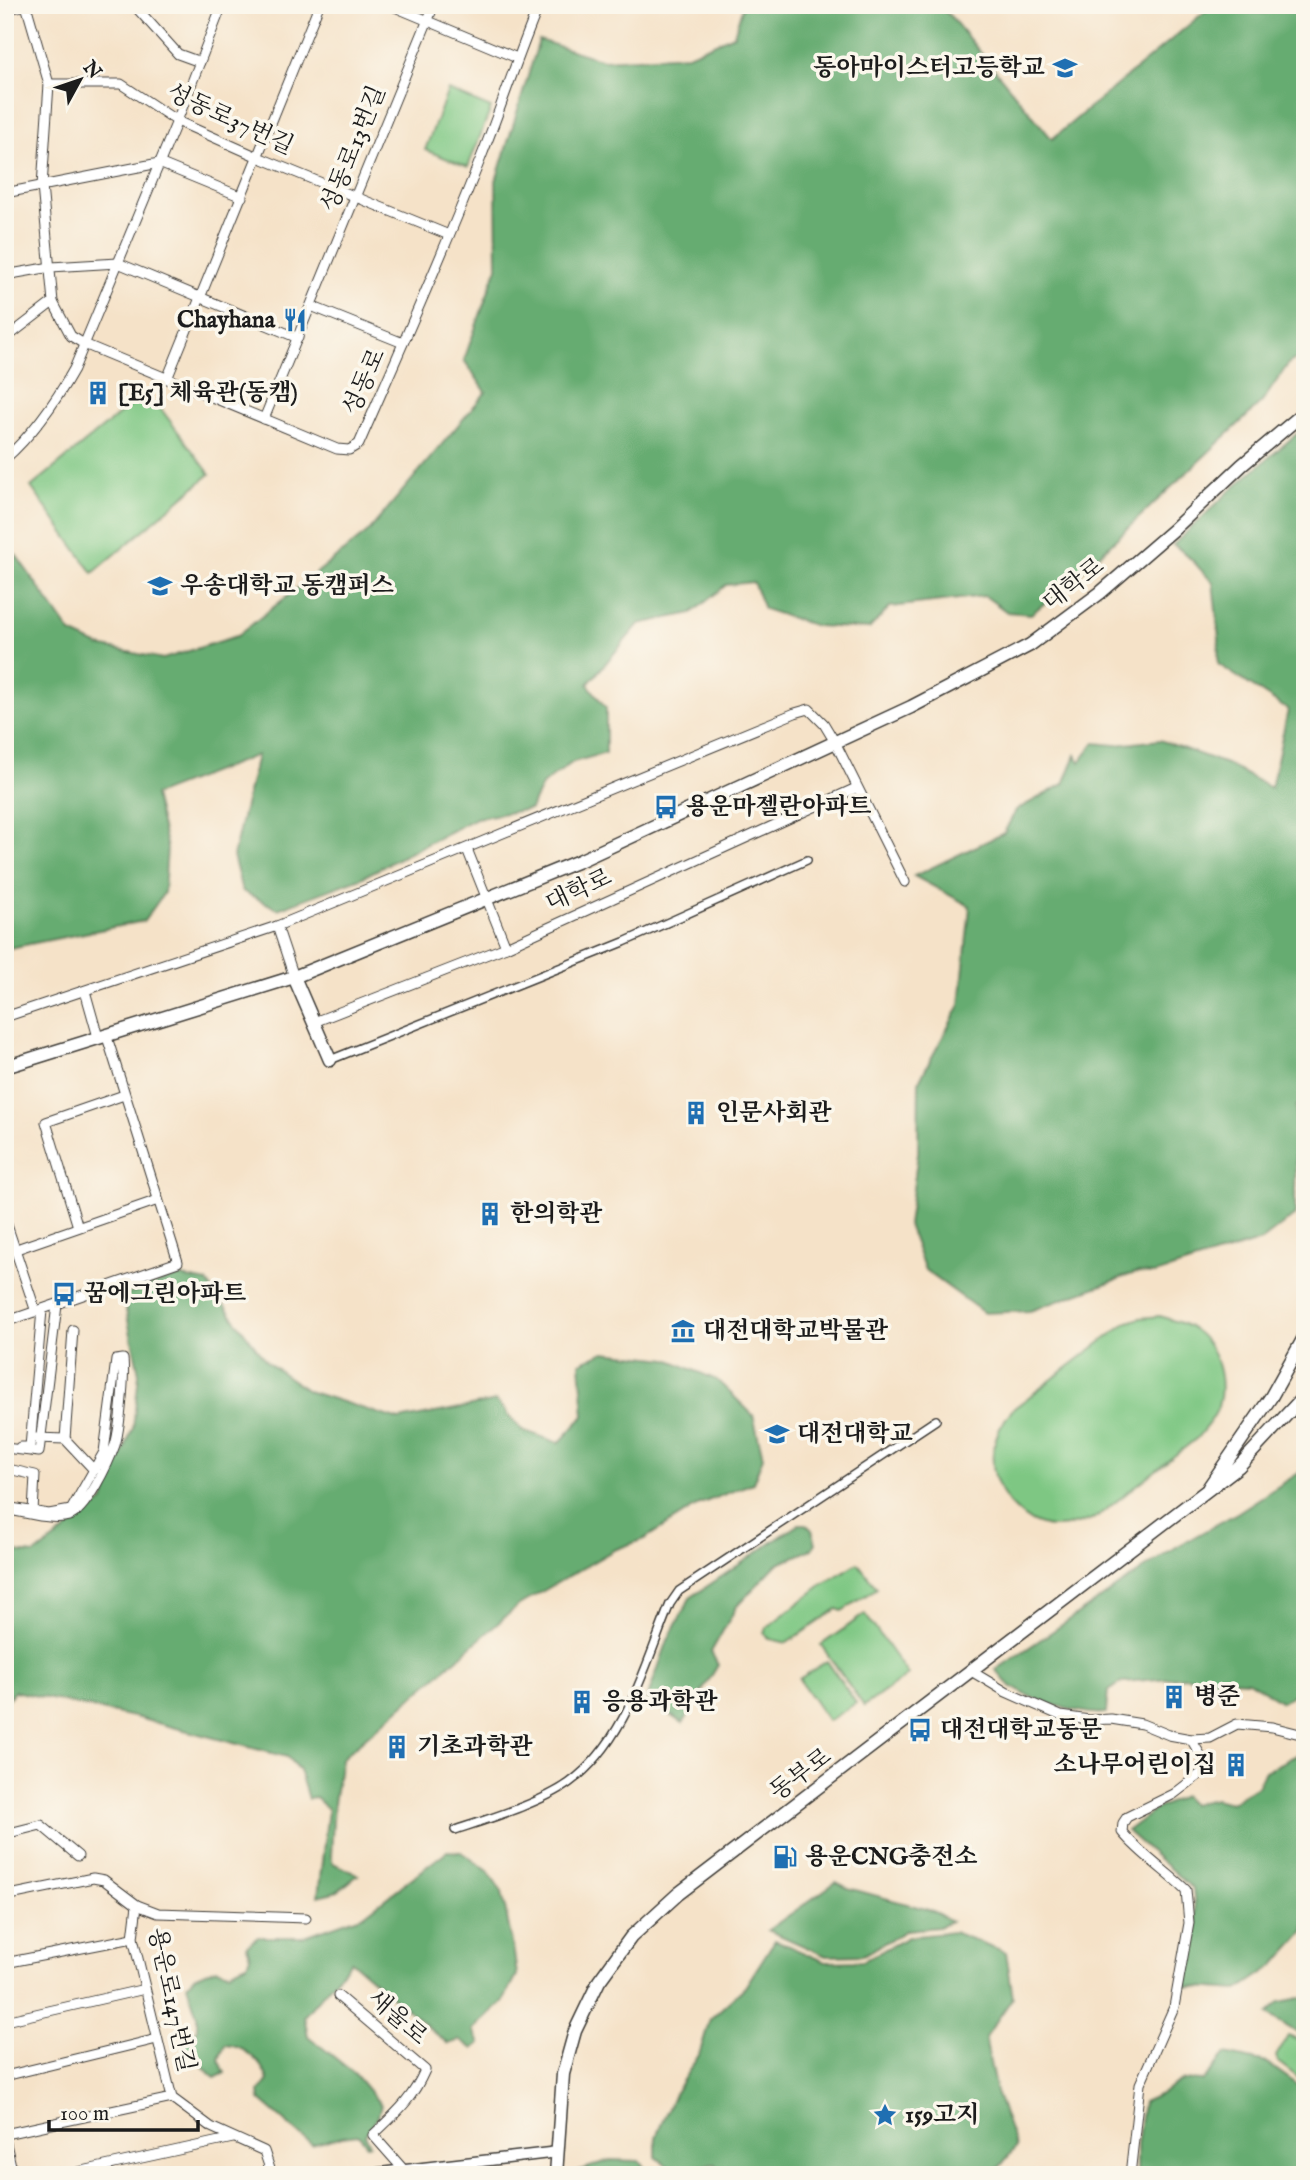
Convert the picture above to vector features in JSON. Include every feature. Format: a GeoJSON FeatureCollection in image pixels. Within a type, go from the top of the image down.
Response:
{"type":"FeatureCollection","features":[{"type":"Feature","properties":{"kind":"main road","name":"대학로"},"geometry":{"type":"LineString","coordinates":[[5,1067],[294,977],[579,861],[836,744],[1030,645],[1100,593],[1305,412]]}},
{"type":"Feature","properties":{"kind":"main road"},"geometry":{"type":"LineString","coordinates":[[294,977],[330,1060]]}},
{"type":"Feature","properties":{"kind":"main road"},"geometry":{"type":"LineString","coordinates":[[1203,1496],[1271,1397],[1305,1336]]}},
{"type":"Feature","properties":{"kind":"main road","name":"동부로"},"geometry":{"type":"LineString","coordinates":[[556,2175],[563,2074],[575,2031],[599,1981],[631,1937],[678,1894],[1203,1496],[1239,1466],[1305,1395]]}},
{"type":"Feature","properties":{"kind":"street"},"geometry":{"type":"LineString","coordinates":[[5,10],[27,5],[49,84],[42,186],[53,302],[71,336],[84,344]]}},
{"type":"Feature","properties":{"kind":"street"},"geometry":{"type":"LineString","coordinates":[[134,5],[178,54],[200,61]]}},
{"type":"Feature","properties":{"kind":"street"},"geometry":{"type":"LineString","coordinates":[[5,459],[23,443],[54,403],[74,369],[222,5]]}},
{"type":"Feature","properties":{"kind":"street"},"geometry":{"type":"LineString","coordinates":[[167,379],[319,5]]}},
{"type":"Feature","properties":{"kind":"street"},"geometry":{"type":"LineString","coordinates":[[390,5],[517,58]]}},
{"type":"Feature","properties":{"kind":"street","name":"성동로13번길"},"geometry":{"type":"LineString","coordinates":[[264,419],[434,5]]}},
{"type":"Feature","properties":{"kind":"street","name":"성동로"},"geometry":{"type":"LineString","coordinates":[[84,344],[337,449],[349,450],[359,444],[482,156],[539,5]]}},
{"type":"Feature","properties":{"kind":"street","name":"성동로37번길"},"geometry":{"type":"LineString","coordinates":[[49,84],[121,84],[177,121],[449,235]]}},
{"type":"Feature","properties":{"kind":"street"},"geometry":{"type":"LineString","coordinates":[[5,192],[159,163],[242,197]]}},
{"type":"Feature","properties":{"kind":"street"},"geometry":{"type":"LineString","coordinates":[[5,275],[51,267],[118,263],[298,338]]}},
{"type":"Feature","properties":{"kind":"street"},"geometry":{"type":"LineString","coordinates":[[5,339],[53,302]]}},
{"type":"Feature","properties":{"kind":"street"},"geometry":{"type":"LineString","coordinates":[[311,306],[403,344]]}},
{"type":"Feature","properties":{"kind":"street"},"geometry":{"type":"LineString","coordinates":[[5,1017],[277,926],[809,709],[824,724],[836,744],[905,882]]}},
{"type":"Feature","properties":{"kind":"street","name":"대학로"},"geometry":{"type":"LineString","coordinates":[[314,1022],[506,947],[856,788]]}},
{"type":"Feature","properties":{"kind":"street"},"geometry":{"type":"LineString","coordinates":[[467,849],[506,947]]}},
{"type":"Feature","properties":{"kind":"street"},"geometry":{"type":"LineString","coordinates":[[330,1060],[624,942],[807,860]]}},
{"type":"Feature","properties":{"kind":"street"},"geometry":{"type":"LineString","coordinates":[[277,926],[294,977]]}},
{"type":"Feature","properties":{"kind":"street"},"geometry":{"type":"LineString","coordinates":[[5,1322],[178,1262],[124,1095],[85,991]]}},
{"type":"Feature","properties":{"kind":"street"},"geometry":{"type":"LineString","coordinates":[[78,1227],[46,1122],[124,1095]]}},
{"type":"Feature","properties":{"kind":"street"},"geometry":{"type":"LineString","coordinates":[[5,1253],[158,1200]]}},
{"type":"Feature","properties":{"kind":"street"},"geometry":{"type":"LineString","coordinates":[[5,1219],[39,1311],[36,1438]]}},
{"type":"Feature","properties":{"kind":"street"},"geometry":{"type":"LineString","coordinates":[[5,1446],[28,1448],[36,1438],[57,1305]]}},
{"type":"Feature","properties":{"kind":"street"},"geometry":{"type":"LineString","coordinates":[[65,1440],[73,1330]]}},
{"type":"Feature","properties":{"kind":"street"},"geometry":{"type":"LineString","coordinates":[[123,1359],[116,1442],[107,1464],[81,1509],[71,1516],[57,1518],[5,1507],[49,1514],[71,1510],[104,1452],[116,1360],[123,1359]]}},
{"type":"Feature","properties":{"kind":"street"},"geometry":{"type":"LineString","coordinates":[[455,1829],[513,1809],[569,1783],[594,1759],[625,1716],[670,1604],[679,1591],[936,1420]]}},
{"type":"Feature","properties":{"kind":"street"},"geometry":{"type":"LineString","coordinates":[[36,1438],[65,1440],[94,1470]]}},
{"type":"Feature","properties":{"kind":"street"},"geometry":{"type":"LineString","coordinates":[[5,1507],[8,1468],[35,1475],[33,1512]]}},
{"type":"Feature","properties":{"kind":"street"},"geometry":{"type":"LineString","coordinates":[[971,1671],[1006,1692],[1061,1716],[1142,1724],[1169,1735],[1191,1739],[1210,1738],[1237,1724],[1272,1727],[1296,1733]]}},
{"type":"Feature","properties":{"kind":"street"},"geometry":{"type":"LineString","coordinates":[[1130,2175],[1140,2084],[1174,2007],[1189,1923],[1186,1890],[1162,1866],[1130,1841],[1122,1832],[1123,1824],[1127,1817],[1174,1794],[1208,1768],[1191,1739]]}},
{"type":"Feature","properties":{"kind":"street"},"geometry":{"type":"LineString","coordinates":[[5,1834],[41,1825],[78,1856]]}},
{"type":"Feature","properties":{"kind":"street"},"geometry":{"type":"LineString","coordinates":[[5,1896],[93,1878],[104,1880],[137,1905],[158,1913],[306,1918]]}},
{"type":"Feature","properties":{"kind":"street","name":"용운로147번길"},"geometry":{"type":"LineString","coordinates":[[137,1905],[133,1938],[173,2098],[211,2127],[264,2151],[272,2175]]}},
{"type":"Feature","properties":{"kind":"street"},"geometry":{"type":"LineString","coordinates":[[5,1963],[133,1938]]}},
{"type":"Feature","properties":{"kind":"street"},"geometry":{"type":"LineString","coordinates":[[5,2021],[145,1989]]}},
{"type":"Feature","properties":{"kind":"street","name":"새울로"},"geometry":{"type":"LineString","coordinates":[[338,1996],[425,2070],[416,2091],[373,2135],[403,2169]]}},
{"type":"Feature","properties":{"kind":"street"},"geometry":{"type":"LineString","coordinates":[[5,2077],[158,2039]]}},
{"type":"Feature","properties":{"kind":"street"},"geometry":{"type":"LineString","coordinates":[[13,2175],[5,2137],[173,2098]]}},
{"type":"Feature","properties":{"kind":"street"},"geometry":{"type":"LineString","coordinates":[[64,2175],[234,2137]]}},
{"type":"Feature","properties":{"kind":"street"},"geometry":{"type":"LineString","coordinates":[[363,2175],[558,2152]]}},
{"type":"Feature","properties":{"kind":"green space"},"geometry":{"type":"Polygon","coordinates":[[[743,5],[938,5],[951,17],[1052,139],[1208,9],[1265,13],[1277,5],[1305,5],[1305,354],[1289,363],[1262,402],[1064,588],[1031,614],[1007,612],[985,596],[890,607],[869,629],[816,626],[764,609],[753,582],[726,585],[692,613],[639,624],[588,684],[606,708],[606,753],[573,762],[543,784],[530,809],[476,818],[361,878],[278,909],[242,891],[233,856],[257,755],[154,795],[167,848],[164,893],[144,921],[5,949],[5,553],[16,555],[71,633],[99,646],[163,659],[237,636],[368,532],[486,392],[464,360],[497,267],[496,181],[539,40],[603,60],[688,55],[734,35],[743,5]]]}},
{"type":"Feature","properties":{"kind":"green space"},"geometry":{"type":"Polygon","coordinates":[[[448,90],[491,108],[468,167],[425,150],[448,90]]]}},
{"type":"Feature","properties":{"kind":"green space"},"geometry":{"type":"Polygon","coordinates":[[[139,398],[161,409],[210,474],[93,573],[31,487],[139,398]]]}},
{"type":"Feature","properties":{"kind":"green space"},"geometry":{"type":"Polygon","coordinates":[[[1305,427],[1305,1103],[1296,1106],[1295,1215],[1261,1241],[1155,1274],[1135,1273],[1030,1311],[984,1313],[925,1270],[908,1225],[918,1153],[919,1081],[960,1005],[970,906],[914,876],[1004,833],[1016,810],[1064,784],[1076,755],[1080,762],[1094,743],[1116,745],[1160,740],[1226,764],[1271,788],[1288,710],[1218,664],[1219,639],[1213,582],[1173,545],[1234,487],[1305,427]]]}},
{"type":"Feature","properties":{"kind":"green space"},"geometry":{"type":"Polygon","coordinates":[[[177,1276],[207,1282],[267,1362],[308,1391],[399,1420],[496,1401],[522,1430],[559,1443],[584,1416],[580,1363],[604,1352],[668,1359],[717,1380],[753,1415],[763,1457],[753,1483],[700,1504],[644,1539],[614,1550],[519,1605],[341,1759],[334,1803],[331,1856],[333,1863],[358,1875],[338,1891],[318,1896],[328,1809],[316,1798],[308,1799],[299,1770],[287,1757],[138,1718],[14,1691],[5,1704],[5,1551],[35,1554],[103,1502],[133,1428],[139,1374],[123,1296],[177,1276]]]}},
{"type":"Feature","properties":{"kind":"green space"},"geometry":{"type":"Polygon","coordinates":[[[1160,1316],[1191,1328],[1213,1352],[1221,1385],[1218,1407],[1212,1419],[1197,1438],[1095,1518],[1069,1526],[1052,1527],[1040,1525],[1024,1516],[1010,1504],[1002,1492],[993,1468],[994,1444],[1005,1420],[1013,1409],[1126,1323],[1160,1316]]]}},
{"type":"Feature","properties":{"kind":"green space"},"geometry":{"type":"Polygon","coordinates":[[[1305,1469],[1305,1689],[1282,1702],[1248,1681],[1182,1677],[1123,1682],[1108,1691],[1106,1713],[1096,1713],[1069,1709],[1027,1695],[1007,1683],[996,1670],[1176,1547],[1237,1513],[1305,1469]]]}},
{"type":"Feature","properties":{"kind":"green space"},"geometry":{"type":"Polygon","coordinates":[[[799,1524],[806,1524],[812,1530],[816,1543],[812,1549],[776,1565],[737,1606],[711,1652],[718,1665],[683,1723],[647,1699],[668,1640],[690,1598],[799,1524]]]}},
{"type":"Feature","properties":{"kind":"green space"},"geometry":{"type":"Polygon","coordinates":[[[858,1563],[877,1588],[842,1611],[837,1609],[787,1643],[770,1639],[764,1634],[766,1628],[823,1584],[858,1563]]]}},
{"type":"Feature","properties":{"kind":"green space"},"geometry":{"type":"Polygon","coordinates":[[[865,1614],[908,1675],[864,1706],[821,1645],[865,1614]]]}},
{"type":"Feature","properties":{"kind":"green space"},"geometry":{"type":"Polygon","coordinates":[[[827,1661],[856,1703],[828,1721],[799,1679],[827,1661]]]}},
{"type":"Feature","properties":{"kind":"green space"},"geometry":{"type":"Polygon","coordinates":[[[1299,1754],[1305,1759],[1305,1931],[1275,1965],[1238,1990],[1183,1986],[1197,1928],[1193,1889],[1127,1831],[1156,1809],[1183,1796],[1191,1804],[1215,1799],[1230,1803],[1257,1786],[1265,1771],[1299,1754]]]}},
{"type":"Feature","properties":{"kind":"green space"},"geometry":{"type":"Polygon","coordinates":[[[447,1851],[461,1852],[488,1871],[502,1892],[517,1975],[503,2002],[473,2030],[480,2043],[473,2049],[461,2040],[448,2044],[351,1961],[304,2016],[308,2036],[355,2074],[381,2105],[378,2116],[365,2135],[370,2144],[367,2145],[358,2134],[312,2145],[260,2100],[259,2092],[268,2080],[257,2061],[239,2048],[225,2045],[219,2059],[225,2073],[215,2078],[195,2057],[186,2052],[182,2044],[197,2030],[197,2016],[187,1985],[194,1977],[216,1968],[229,1972],[247,1964],[250,1957],[247,1946],[258,1937],[302,1937],[364,1915],[447,1851]]]}},
{"type":"Feature","properties":{"kind":"green space"},"geometry":{"type":"Polygon","coordinates":[[[836,1882],[848,1888],[933,1911],[951,1921],[939,1927],[907,1930],[863,1955],[826,1956],[768,1930],[836,1882]]]}},
{"type":"Feature","properties":{"kind":"green space"},"geometry":{"type":"Polygon","coordinates":[[[953,1932],[1006,1952],[1013,1997],[985,2038],[996,2092],[1016,2147],[998,2169],[982,2175],[718,2175],[716,2164],[674,2170],[656,2157],[656,2137],[674,2094],[699,2055],[710,2019],[745,1987],[775,1940],[825,1962],[863,1961],[908,1937],[953,1932]]]}},
{"type":"Feature","properties":{"kind":"green space"},"geometry":{"type":"Polygon","coordinates":[[[1305,1997],[1305,2038],[1268,2014],[1280,2002],[1305,1997]]]}},
{"type":"Feature","properties":{"kind":"green space"},"geometry":{"type":"Polygon","coordinates":[[[1288,2036],[1305,2043],[1305,2083],[1278,2062],[1276,2056],[1288,2036]]]}},
{"type":"Feature","properties":{"kind":"green space"},"geometry":{"type":"Polygon","coordinates":[[[1225,2054],[1267,2063],[1305,2090],[1305,2175],[1137,2175],[1137,2144],[1143,2102],[1183,2080],[1203,2081],[1225,2054]]]}},
{"type":"Feature","properties":{"kind":"green space"},"geometry":{"type":"Polygon","coordinates":[[[610,2160],[639,2161],[650,2174],[567,2175],[610,2160]]]}},
{"type":"Feature","properties":{"kind":"place","name":"동아마이스터고등학교"},"geometry":{"type":"Point","coordinates":[1065,68]}},
{"type":"Feature","properties":{"kind":"place","name":"Chayhana"},"geometry":{"type":"Point","coordinates":[295,320]}},
{"type":"Feature","properties":{"kind":"place","name":"[E5] 체육관(동캠)"},"geometry":{"type":"Point","coordinates":[98,393]}},
{"type":"Feature","properties":{"kind":"place","name":"우송대학교 동캠퍼스"},"geometry":{"type":"Point","coordinates":[160,586]}},
{"type":"Feature","properties":{"kind":"place","name":"용운마젤란아파트"},"geometry":{"type":"Point","coordinates":[666,807]}},
{"type":"Feature","properties":{"kind":"place","name":"인문사회관"},"geometry":{"type":"Point","coordinates":[696,1113]}},
{"type":"Feature","properties":{"kind":"place","name":"한의학관"},"geometry":{"type":"Point","coordinates":[490,1214]}},
{"type":"Feature","properties":{"kind":"place","name":"꿈에그린아파트"},"geometry":{"type":"Point","coordinates":[64,1294]}},
{"type":"Feature","properties":{"kind":"place","name":"대전대학교박물관"},"geometry":{"type":"Point","coordinates":[683,1331]}},
{"type":"Feature","properties":{"kind":"place","name":"대전대학교"},"geometry":{"type":"Point","coordinates":[777,1434]}},
{"type":"Feature","properties":{"kind":"place","name":"병준"},"geometry":{"type":"Point","coordinates":[1174,1697]}},
{"type":"Feature","properties":{"kind":"place","name":"응용과학관"},"geometry":{"type":"Point","coordinates":[582,1702]}},
{"type":"Feature","properties":{"kind":"place","name":"대전대학교동문"},"geometry":{"type":"Point","coordinates":[920,1730]}},
{"type":"Feature","properties":{"kind":"place","name":"기초과학관"},"geometry":{"type":"Point","coordinates":[397,1747]}},
{"type":"Feature","properties":{"kind":"place","name":"소나무어린이집"},"geometry":{"type":"Point","coordinates":[1236,1765]}},
{"type":"Feature","properties":{"kind":"place","name":"용운CNG충전소"},"geometry":{"type":"Point","coordinates":[785,1857]}},
{"type":"Feature","properties":{"kind":"place","name":"159고지"},"geometry":{"type":"Point","coordinates":[885,2115]}}]}
